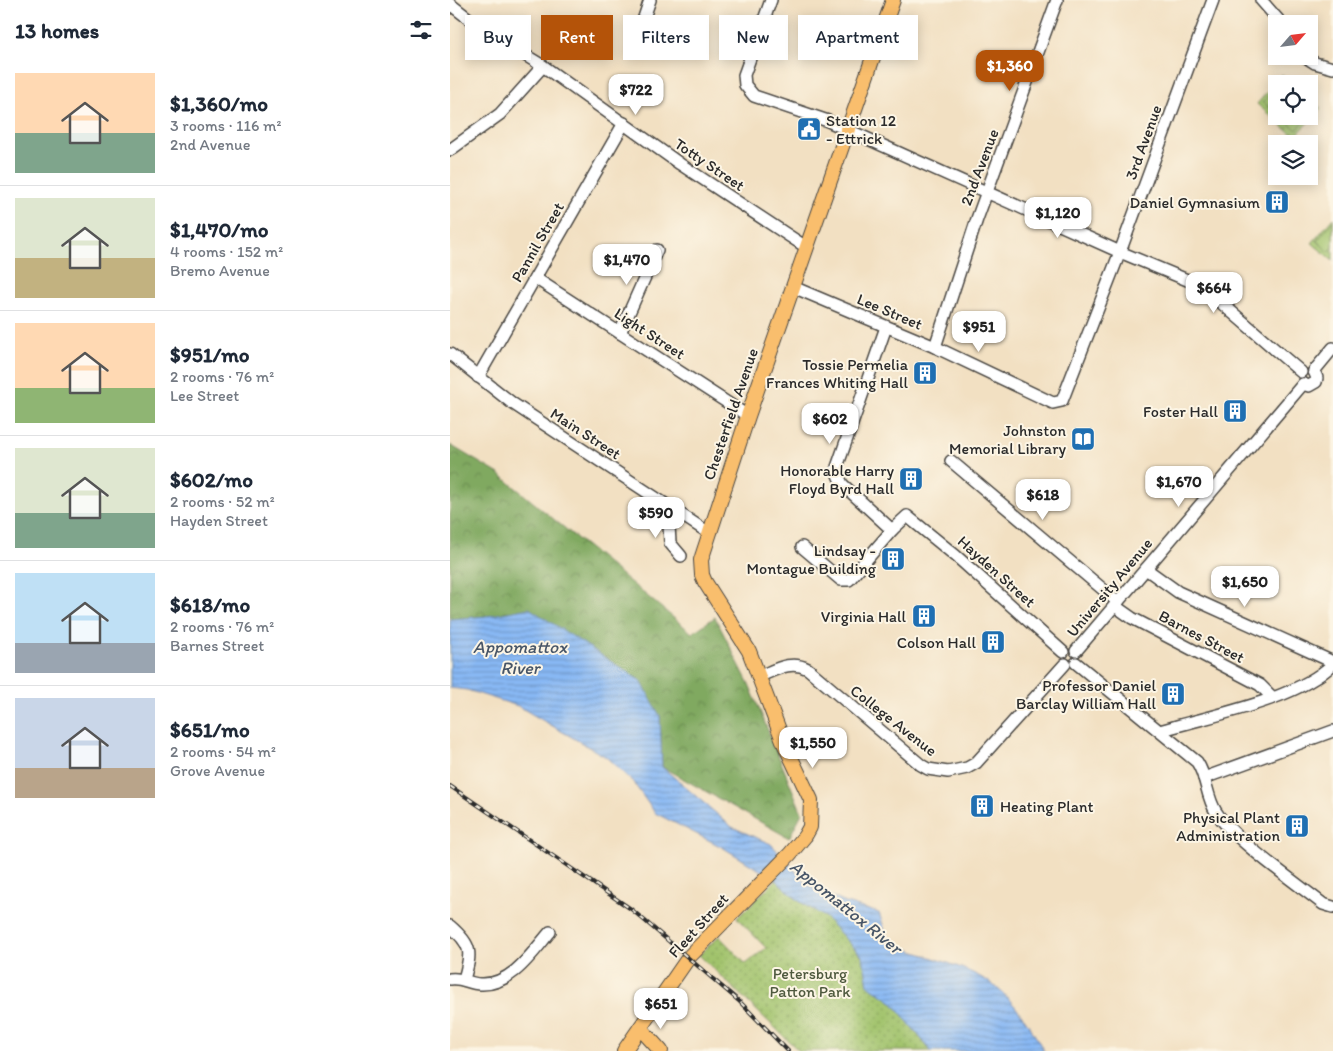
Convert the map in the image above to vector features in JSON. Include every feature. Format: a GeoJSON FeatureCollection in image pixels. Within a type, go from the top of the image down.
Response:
{"type":"FeatureCollection","features":[{"type":"Feature","properties":{"kind":"main road","name":"Chesterfield Avenue"},"geometry":{"type":"LineString","coordinates":[[790,854],[810,827],[811,800],[784,743],[760,676],[742,638],[702,575],[701,560],[708,533],[748,416],[893,0]]}},
{"type":"Feature","properties":{"kind":"main road","name":"Fleet Street"},"geometry":{"type":"LineString","coordinates":[[624,1051],[689,957],[790,854]]}},
{"type":"Feature","properties":{"kind":"main road"},"geometry":{"type":"LineString","coordinates":[[640,1028],[661,1051]]}},
{"type":"Feature","properties":{"kind":"street"},"geometry":{"type":"LineString","coordinates":[[644,15],[650,0]]}},
{"type":"Feature","properties":{"kind":"street"},"geometry":{"type":"LineString","coordinates":[[771,0],[744,75],[747,89],[754,96],[828,121],[1120,252],[1192,282],[1212,295],[1302,372]]}},
{"type":"Feature","properties":{"kind":"street","name":"2nd Avenue"},"geometry":{"type":"LineString","coordinates":[[934,347],[966,249],[1057,0]]}},
{"type":"Feature","properties":{"kind":"street","name":"3rd Avenue"},"geometry":{"type":"LineString","coordinates":[[1057,402],[1065,398],[1213,0]]}},
{"type":"Feature","properties":{"kind":"street"},"geometry":{"type":"LineString","coordinates":[[1261,0],[1274,15]]}},
{"type":"Feature","properties":{"kind":"street","name":"Totty Street"},"geometry":{"type":"LineString","coordinates":[[450,4],[482,29],[543,66],[680,164],[806,247]]}},
{"type":"Feature","properties":{"kind":"street"},"geometry":{"type":"LineString","coordinates":[[1318,64],[1333,68]]}},
{"type":"Feature","properties":{"kind":"street"},"geometry":{"type":"LineString","coordinates":[[450,150],[500,114],[543,66]]}},
{"type":"Feature","properties":{"kind":"street","name":"Pannil Street"},"geometry":{"type":"LineString","coordinates":[[478,377],[624,123]]}},
{"type":"Feature","properties":{"kind":"street"},"geometry":{"type":"LineString","coordinates":[[620,333],[657,250]]}},
{"type":"Feature","properties":{"kind":"street","name":"Light Street"},"geometry":{"type":"LineString","coordinates":[[535,278],[748,416]]}},
{"type":"Feature","properties":{"kind":"street","name":"Lee Street"},"geometry":{"type":"LineString","coordinates":[[793,287],[934,347],[1053,403],[1057,402]]}},
{"type":"Feature","properties":{"kind":"street"},"geometry":{"type":"LineString","coordinates":[[802,547],[840,580],[849,580],[892,530],[842,484],[836,470],[886,327]]}},
{"type":"Feature","properties":{"kind":"street","name":"University Avenue"},"geometry":{"type":"LineString","coordinates":[[1076,651],[1302,384],[1309,386],[1316,382],[1317,378],[1314,370],[1333,348]]}},
{"type":"Feature","properties":{"kind":"street","name":"Main Street"},"geometry":{"type":"LineString","coordinates":[[450,354],[478,377],[562,437],[708,533]]}},
{"type":"Feature","properties":{"kind":"street"},"geometry":{"type":"LineString","coordinates":[[1302,384],[1300,377],[1302,372],[1308,369],[1314,370]]}},
{"type":"Feature","properties":{"kind":"street","name":"Barnes Street"},"geometry":{"type":"LineString","coordinates":[[951,460],[1132,618],[1260,685],[1272,698]]}},
{"type":"Feature","properties":{"kind":"street"},"geometry":{"type":"LineString","coordinates":[[675,510],[669,525],[670,543],[681,556]]}},
{"type":"Feature","properties":{"kind":"street","name":"Hayden Street"},"geometry":{"type":"LineString","coordinates":[[892,530],[907,516],[956,556],[1063,652]]}},
{"type":"Feature","properties":{"kind":"street"},"geometry":{"type":"LineString","coordinates":[[1146,569],[1178,592],[1333,663],[1305,685],[1272,698],[1160,731]]}},
{"type":"Feature","properties":{"kind":"street","name":"University Avenue"},"geometry":{"type":"LineString","coordinates":[[1070,649],[1076,651],[1079,658],[1071,664],[1062,658],[1063,652],[1070,649]]}},
{"type":"Feature","properties":{"kind":"street","name":"College Avenue"},"geometry":{"type":"LineString","coordinates":[[760,676],[792,664],[798,664],[808,669],[921,765],[928,769],[948,772],[968,768],[984,756],[1071,664]]}},
{"type":"Feature","properties":{"kind":"street"},"geometry":{"type":"LineString","coordinates":[[1071,664],[1160,731],[1197,762],[1204,778],[1209,799],[1223,821],[1323,904],[1333,907]]}},
{"type":"Feature","properties":{"kind":"street"},"geometry":{"type":"LineString","coordinates":[[1204,778],[1333,731]]}},
{"type":"Feature","properties":{"kind":"street"},"geometry":{"type":"LineString","coordinates":[[450,926],[465,941],[470,952],[464,979]]}},
{"type":"Feature","properties":{"kind":"street"},"geometry":{"type":"LineString","coordinates":[[450,979],[464,979],[475,984],[486,984],[505,978],[522,965],[550,932]]}},
{"type":"Feature","properties":{"kind":"green space"},"geometry":{"type":"Polygon","coordinates":[[[1268,91],[1268,114],[1257,104],[1268,91]]]}},
{"type":"Feature","properties":{"kind":"green space"},"geometry":{"type":"Polygon","coordinates":[[[1268,96],[1268,106],[1263,102],[1268,96]]]}},
{"type":"Feature","properties":{"kind":"green space"},"geometry":{"type":"Polygon","coordinates":[[[1281,125],[1306,125],[1297,135],[1293,135],[1281,125]]]}},
{"type":"Feature","properties":{"kind":"green space"},"geometry":{"type":"Polygon","coordinates":[[[1291,125],[1301,125],[1297,130],[1291,125]]]}},
{"type":"Feature","properties":{"kind":"green space"},"geometry":{"type":"Polygon","coordinates":[[[1333,218],[1333,261],[1312,243],[1333,218]]]}},
{"type":"Feature","properties":{"kind":"green space"},"geometry":{"type":"Polygon","coordinates":[[[1333,221],[1333,247],[1329,252],[1317,241],[1333,221]]]}},
{"type":"Feature","properties":{"kind":"green space"},"geometry":{"type":"Polygon","coordinates":[[[450,445],[499,474],[692,633],[715,617],[749,684],[802,813],[789,838],[662,767],[660,716],[487,616],[450,619],[450,445]]]}},
{"type":"Feature","properties":{"kind":"green space","name":"Petersburg Patton Park"},"geometry":{"type":"Polygon","coordinates":[[[776,880],[799,901],[825,917],[863,958],[868,985],[892,1002],[931,1051],[799,1051],[699,955],[719,936],[746,964],[766,948],[737,918],[776,880]]]}},
{"type":"Feature","properties":{"kind":"water","name":"Appomattox River"},"geometry":{"type":"Polygon","coordinates":[[[529,608],[641,681],[660,716],[662,767],[732,827],[771,844],[808,885],[846,903],[879,913],[889,942],[966,970],[989,982],[1014,1005],[1044,1051],[931,1051],[892,1002],[868,985],[863,957],[825,917],[799,901],[776,880],[722,847],[655,813],[633,782],[606,757],[518,706],[467,690],[450,688],[450,619],[487,616],[529,608]]]}},
{"type":"Feature","properties":{"kind":"railway"},"geometry":{"type":"LineString","coordinates":[[450,786],[631,909],[740,1002],[788,1051]]}},
{"type":"Feature","properties":{"kind":"place","name":"Station 12 - Ettrick"},"geometry":{"type":"Point","coordinates":[809,129]}},
{"type":"Feature","properties":{"kind":"place","name":"Daniel Gymnasium"},"geometry":{"type":"Point","coordinates":[1277,202]}},
{"type":"Feature","properties":{"kind":"place","name":"Tossie Permelia Frances Whiting Hall"},"geometry":{"type":"Point","coordinates":[925,373]}},
{"type":"Feature","properties":{"kind":"place","name":"Foster Hall"},"geometry":{"type":"Point","coordinates":[1235,411]}},
{"type":"Feature","properties":{"kind":"place","name":"Johnston Memorial Library"},"geometry":{"type":"Point","coordinates":[1083,439]}},
{"type":"Feature","properties":{"kind":"place","name":"Honorable Harry Floyd Byrd Hall"},"geometry":{"type":"Point","coordinates":[911,479]}},
{"type":"Feature","properties":{"kind":"place","name":"Lindsay - Montague Building"},"geometry":{"type":"Point","coordinates":[893,559]}},
{"type":"Feature","properties":{"kind":"place","name":"Virginia Hall"},"geometry":{"type":"Point","coordinates":[924,616]}},
{"type":"Feature","properties":{"kind":"place","name":"Colson Hall"},"geometry":{"type":"Point","coordinates":[993,642]}},
{"type":"Feature","properties":{"kind":"place","name":"Professor Daniel Barclay William Hall"},"geometry":{"type":"Point","coordinates":[1173,694]}},
{"type":"Feature","properties":{"kind":"place","name":"Heating Plant"},"geometry":{"type":"Point","coordinates":[982,806]}},
{"type":"Feature","properties":{"kind":"place","name":"Physical Plant Administration"},"geometry":{"type":"Point","coordinates":[1297,826]}}]}
